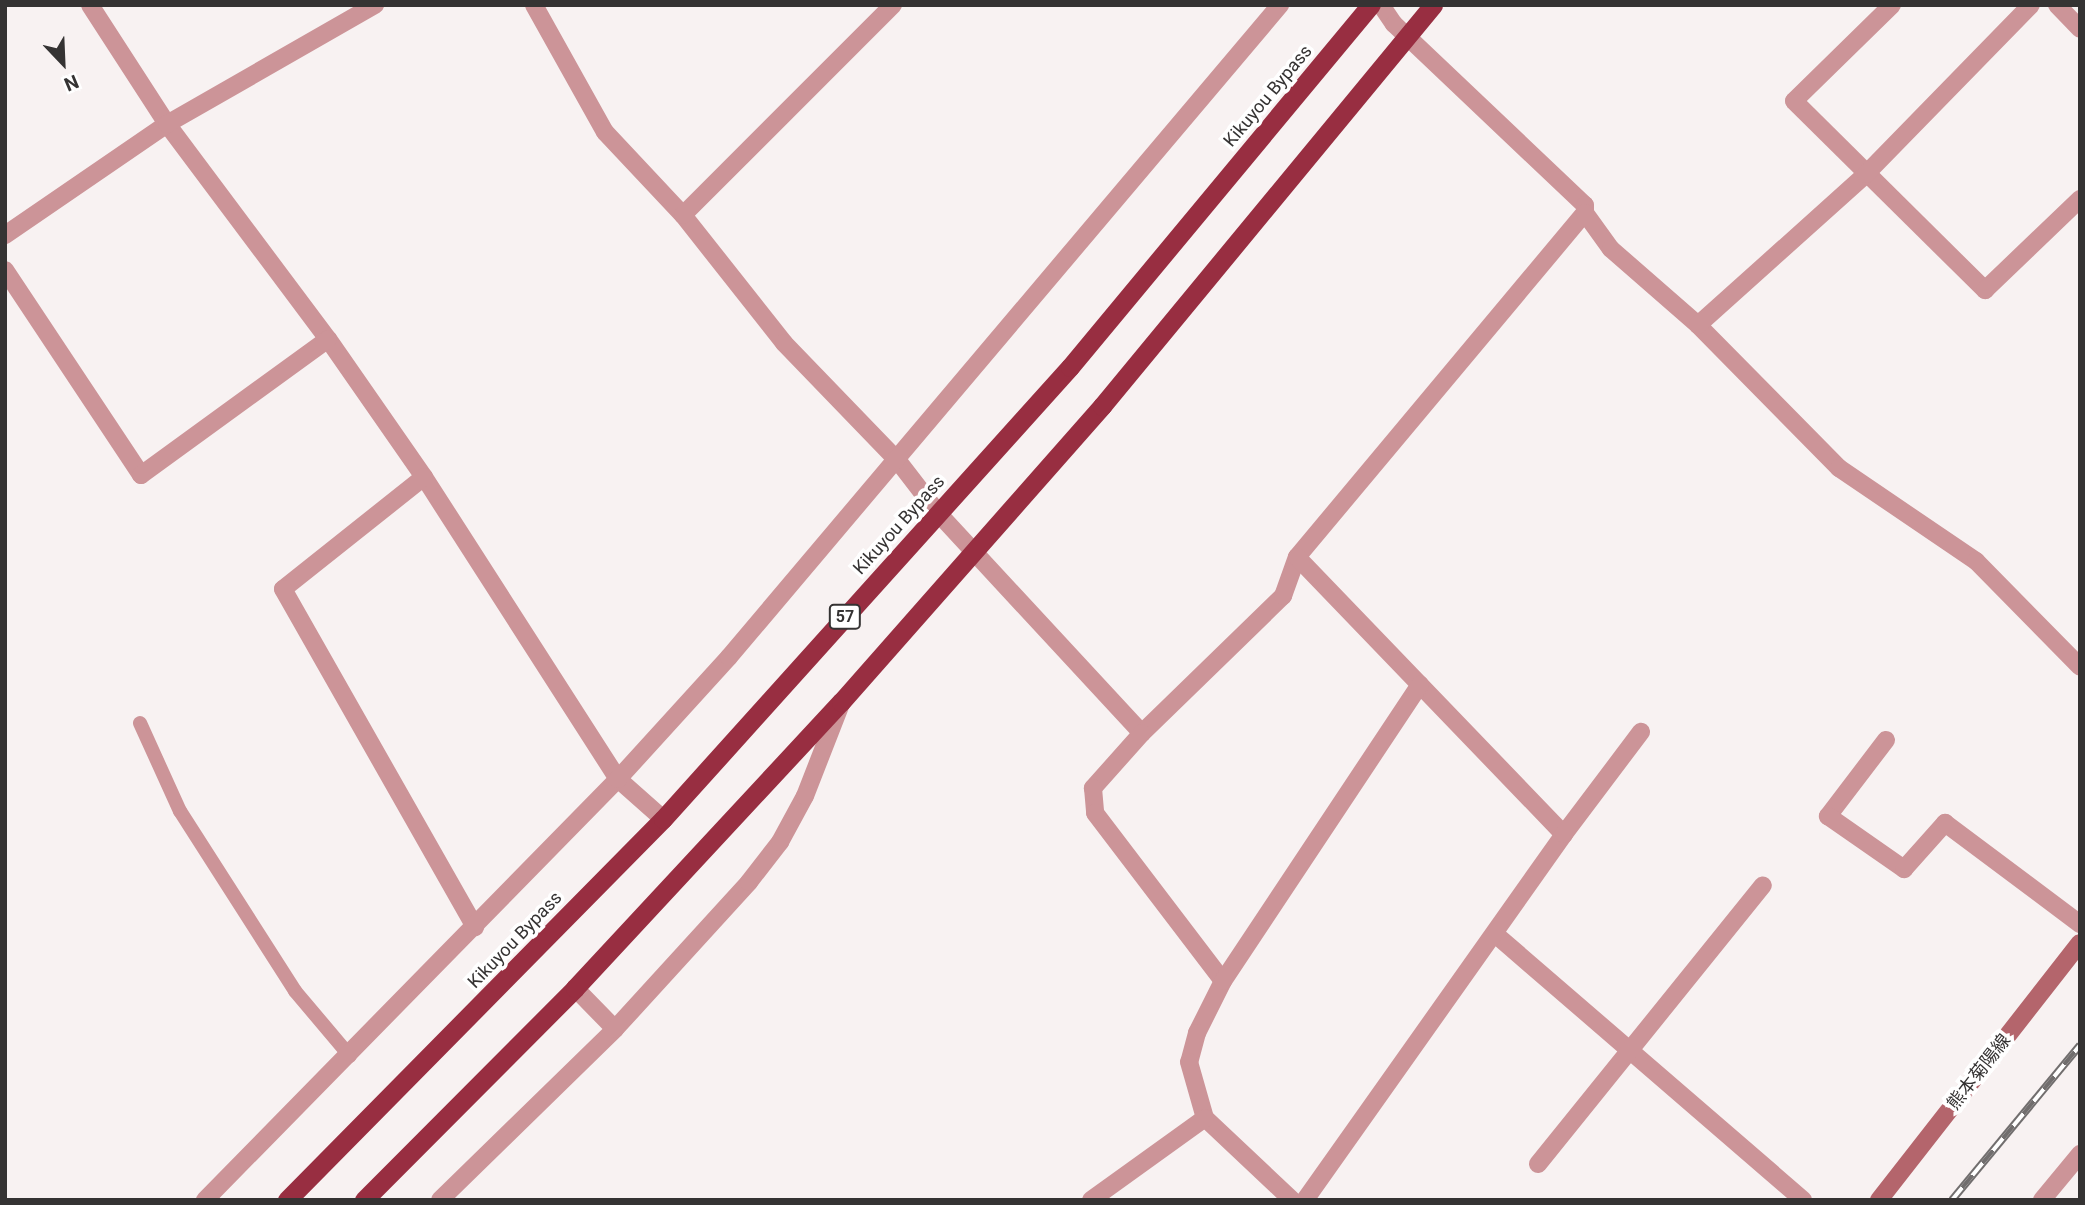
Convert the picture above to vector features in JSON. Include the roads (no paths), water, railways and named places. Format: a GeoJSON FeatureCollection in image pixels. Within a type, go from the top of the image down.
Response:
{"type":"FeatureCollection","features":[{"type":"Feature","properties":{"kind":"highway","name":"Kikuyou Bypass"},"geometry":{"type":"LineString","coordinates":[[287,1200],[663,819],[1070,368],[1371,5]]}},
{"type":"Feature","properties":{"kind":"highway"},"geometry":{"type":"LineString","coordinates":[[364,1200],[575,988],[841,702],[1102,406],[1433,5]]}},
{"type":"Feature","properties":{"kind":"main road","name":"熊本菊陽線"},"geometry":{"type":"LineString","coordinates":[[1879,1200],[2080,943]]}},
{"type":"Feature","properties":{"kind":"street"},"geometry":{"type":"LineString","coordinates":[[90,5],[167,124],[328,339],[424,477],[618,779],[663,819]]}},
{"type":"Feature","properties":{"kind":"street"},"geometry":{"type":"LineString","coordinates":[[5,235],[167,124],[375,5]]}},
{"type":"Feature","properties":{"kind":"street"},"geometry":{"type":"LineString","coordinates":[[534,5],[604,132],[683,215],[784,343],[898,461],[938,513],[972,551],[1142,733]]}},
{"type":"Feature","properties":{"kind":"street"},"geometry":{"type":"LineString","coordinates":[[683,215],[894,5]]}},
{"type":"Feature","properties":{"kind":"street"},"geometry":{"type":"LineString","coordinates":[[205,1200],[350,1056],[618,779],[898,461],[1280,5]]}},
{"type":"Feature","properties":{"kind":"street"},"geometry":{"type":"LineString","coordinates":[[1381,5],[1407,37],[1585,205],[1585,213],[1611,249],[1698,325],[1839,468],[1976,561],[2080,667]]}},
{"type":"Feature","properties":{"kind":"street"},"geometry":{"type":"LineString","coordinates":[[1892,5],[1794,101],[1985,290],[2080,199]]}},
{"type":"Feature","properties":{"kind":"street"},"geometry":{"type":"LineString","coordinates":[[1698,325],[1866,174],[2031,5]]}},
{"type":"Feature","properties":{"kind":"street"},"geometry":{"type":"LineString","coordinates":[[2057,5],[2080,29]]}},
{"type":"Feature","properties":{"kind":"street"},"geometry":{"type":"LineString","coordinates":[[1223,981],[1095,813],[1093,788],[1142,733],[1283,596],[1297,557],[1585,213]]}},
{"type":"Feature","properties":{"kind":"street"},"geometry":{"type":"LineString","coordinates":[[5,270],[141,475],[328,339]]}},
{"type":"Feature","properties":{"kind":"street"},"geometry":{"type":"LineString","coordinates":[[424,477],[283,589],[475,927]]}},
{"type":"Feature","properties":{"kind":"street"},"geometry":{"type":"LineString","coordinates":[[1297,557],[1563,834]]}},
{"type":"Feature","properties":{"kind":"street"},"geometry":{"type":"LineString","coordinates":[[1292,1200],[1205,1118],[1189,1062],[1197,1033],[1223,981],[1420,685]]}},
{"type":"Feature","properties":{"kind":"street"},"geometry":{"type":"LineString","coordinates":[[440,1200],[615,1029],[780,842],[805,796],[841,702]]}},
{"type":"Feature","properties":{"kind":"street"},"geometry":{"type":"LineString","coordinates":[[1305,1200],[1563,834],[1641,732]]}},
{"type":"Feature","properties":{"kind":"street"},"geometry":{"type":"LineString","coordinates":[[1886,740],[1828,816],[1904,869],[1945,823],[2080,924]]}},
{"type":"Feature","properties":{"kind":"street"},"geometry":{"type":"LineString","coordinates":[[1538,1164],[1763,885]]}},
{"type":"Feature","properties":{"kind":"street"},"geometry":{"type":"LineString","coordinates":[[1495,934],[1803,1200]]}},
{"type":"Feature","properties":{"kind":"street"},"geometry":{"type":"LineString","coordinates":[[575,988],[615,1029]]}},
{"type":"Feature","properties":{"kind":"street"},"geometry":{"type":"LineString","coordinates":[[1091,1200],[1205,1118]]}},
{"type":"Feature","properties":{"kind":"street"},"geometry":{"type":"LineString","coordinates":[[2042,1200],[2080,1154]]}},
{"type":"Feature","properties":{"kind":"lane"},"geometry":{"type":"LineString","coordinates":[[140,723],[180,811],[295,990],[350,1056]]}},
{"type":"Feature","properties":{"kind":"railway"},"geometry":{"type":"LineString","coordinates":[[1952,1200],[2080,1045]]}}]}
